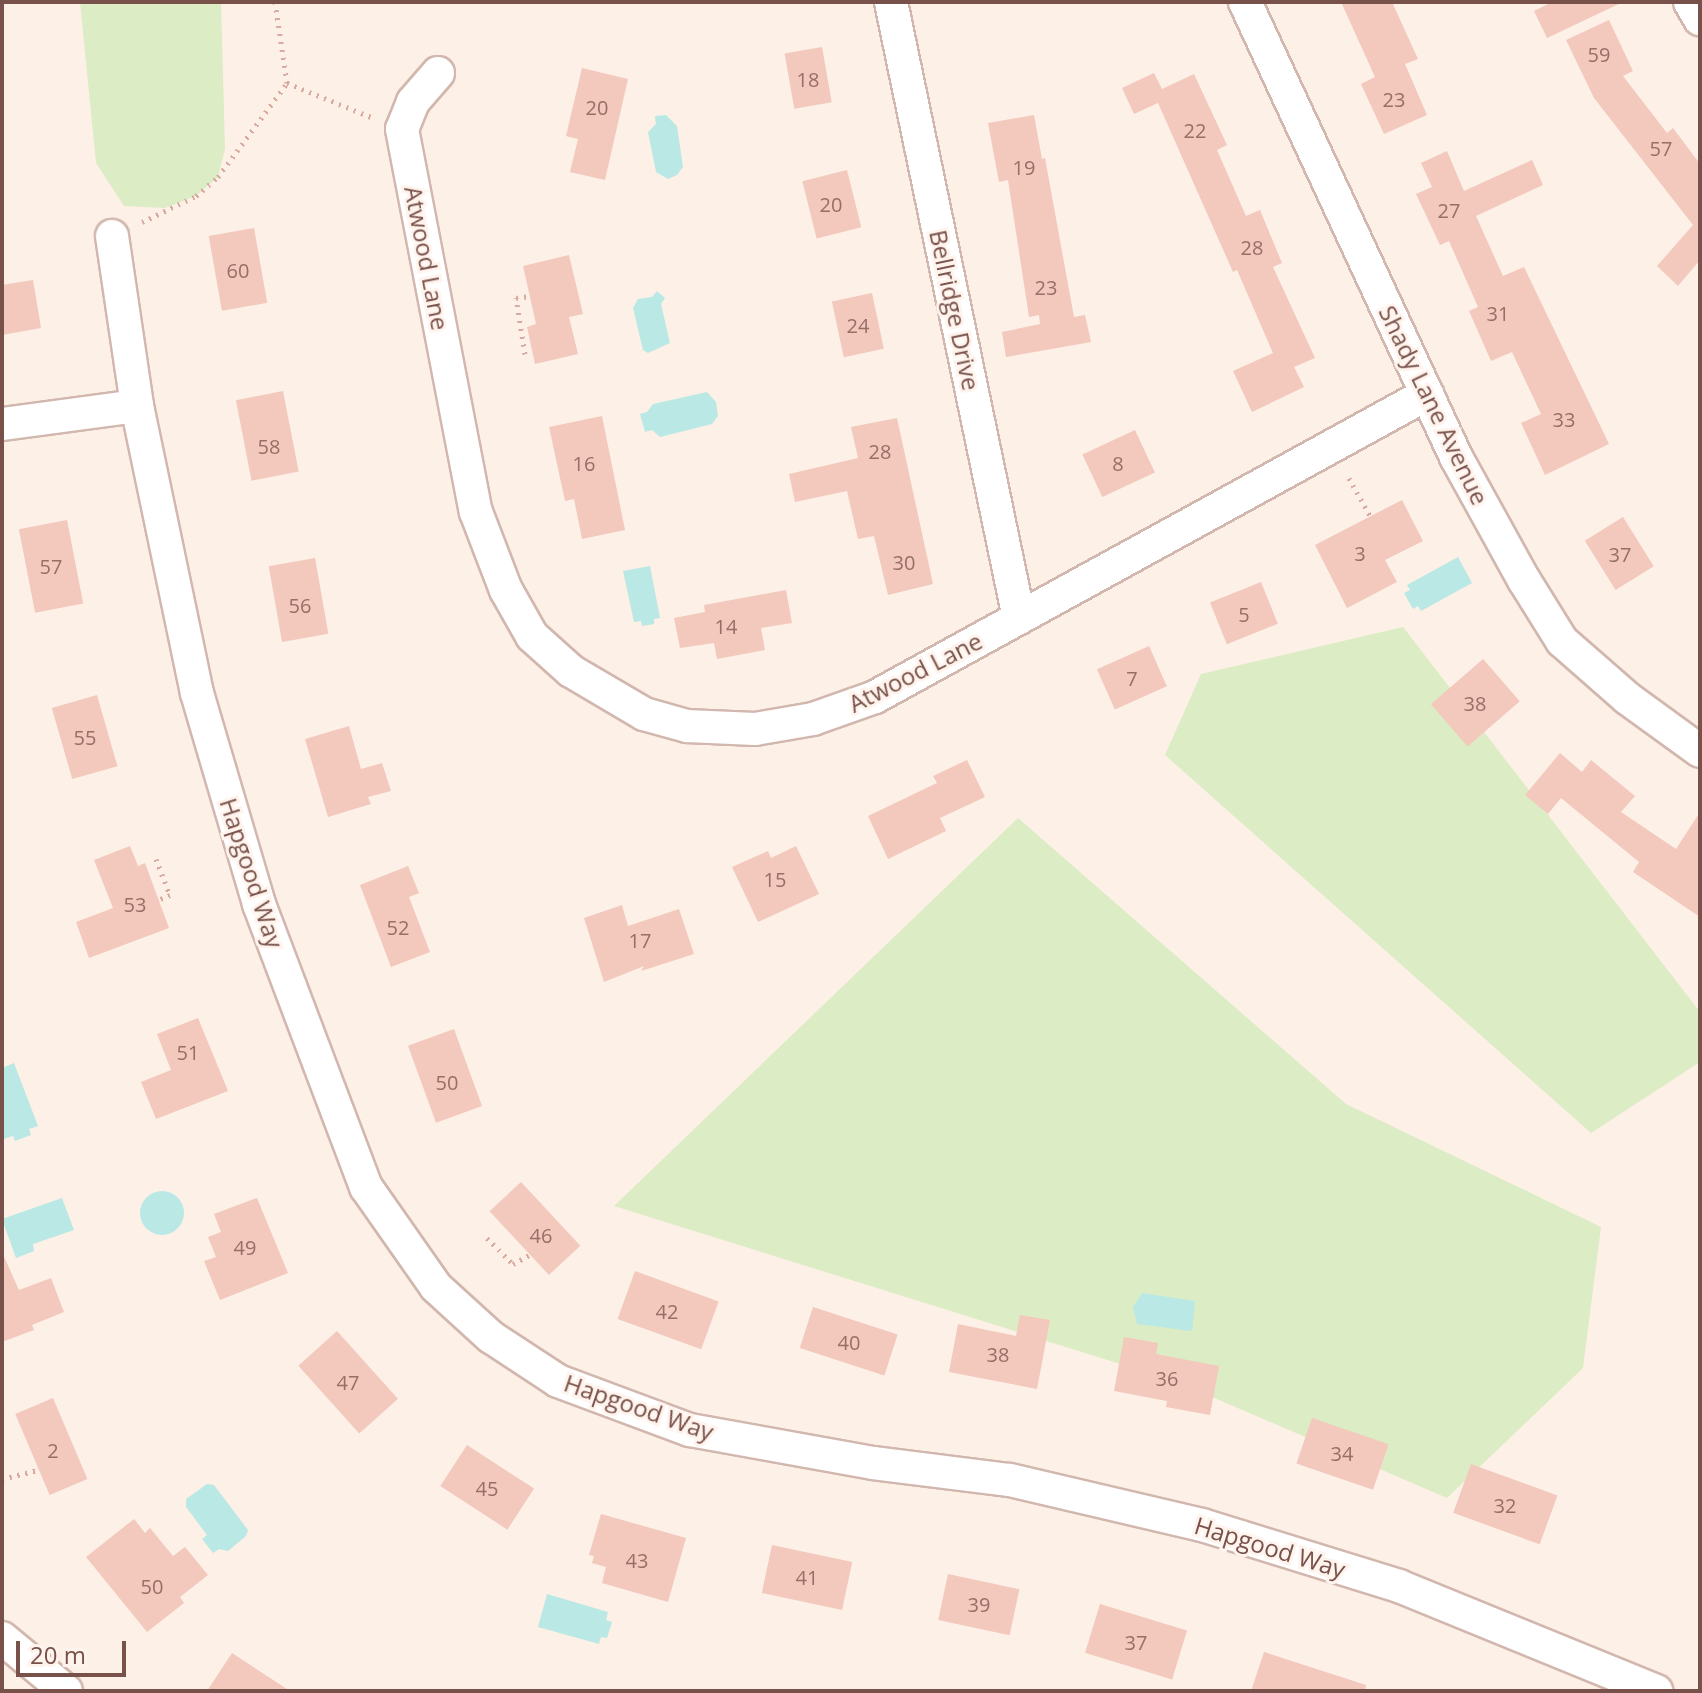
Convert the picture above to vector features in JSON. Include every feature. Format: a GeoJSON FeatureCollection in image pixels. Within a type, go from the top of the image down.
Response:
{"type":"FeatureCollection","features":[{"type":"Feature","properties":{"kind":"street","name":"Bellridge Drive"},"geometry":{"type":"LineString","coordinates":[[891,2],[1019,618]]}},
{"type":"Feature","properties":{"kind":"street","name":"Shady Lane Avenue"},"geometry":{"type":"LineString","coordinates":[[1245,2],[1456,457],[1562,641],[1627,698],[1700,751]]}},
{"type":"Feature","properties":{"kind":"street"},"geometry":{"type":"LineString","coordinates":[[1690,2],[1700,19]]}},
{"type":"Feature","properties":{"kind":"street"},"geometry":{"type":"LineString","coordinates":[[402,129],[413,102],[438,73]]}},
{"type":"Feature","properties":{"kind":"street","name":"Atwood Lane"},"geometry":{"type":"LineString","coordinates":[[402,129],[476,512],[506,590],[532,636],[571,671],[644,714],[687,726],[755,729],[813,719],[875,697],[1427,394]]}},
{"type":"Feature","properties":{"kind":"street","name":"Hapgood Way"},"geometry":{"type":"LineString","coordinates":[[112,236],[137,406],[197,693],[259,904],[366,1187],[436,1287],[491,1337],[558,1381],[690,1430],[873,1463],[1010,1480],[1202,1525],[1399,1586],[1656,1691]]}},
{"type":"Feature","properties":{"kind":"street"},"geometry":{"type":"LineString","coordinates":[[2,424],[137,406]]}},
{"type":"Feature","properties":{"kind":"street"},"geometry":{"type":"LineString","coordinates":[[2,1638],[66,1691]]}},
{"type":"Feature","properties":{"kind":"path"},"geometry":{"type":"LineString","coordinates":[[112,236],[196,196],[218,177],[287,83],[275,2]]}},
{"type":"Feature","properties":{"kind":"path"},"geometry":{"type":"LineString","coordinates":[[287,83],[402,129]]}},
{"type":"Feature","properties":{"kind":"path"},"geometry":{"type":"LineString","coordinates":[[525,354],[516,298],[530,296]]}},
{"type":"Feature","properties":{"kind":"path"},"geometry":{"type":"LineString","coordinates":[[1349,478],[1370,516]]}},
{"type":"Feature","properties":{"kind":"path"},"geometry":{"type":"LineString","coordinates":[[156,859],[170,895],[158,900]]}},
{"type":"Feature","properties":{"kind":"path"},"geometry":{"type":"LineString","coordinates":[[487,1238],[513,1264],[529,1255]]}},
{"type":"Feature","properties":{"kind":"path"},"geometry":{"type":"LineString","coordinates":[[2,1479],[38,1470]]}},
{"type":"Feature","properties":{"kind":"green space"},"geometry":{"type":"Polygon","coordinates":[[[80,2],[221,2],[225,149],[218,177],[196,196],[165,208],[124,206],[96,163],[80,2]]]}},
{"type":"Feature","properties":{"kind":"green space"},"geometry":{"type":"Polygon","coordinates":[[[1403,627],[1700,1012],[1700,1062],[1591,1133],[1165,755],[1201,674],[1403,627]]]}},
{"type":"Feature","properties":{"kind":"green space"},"geometry":{"type":"Polygon","coordinates":[[[1018,818],[1346,1104],[1601,1227],[1583,1368],[1447,1498],[1175,1381],[614,1206],[1018,818]]]}},
{"type":"Feature","properties":{"kind":"water"},"geometry":{"type":"Polygon","coordinates":[[[666,115],[677,126],[683,167],[677,175],[668,179],[656,172],[648,132],[656,124],[655,116],[666,115]]]}},
{"type":"Feature","properties":{"kind":"water"},"geometry":{"type":"Polygon","coordinates":[[[657,291],[665,298],[661,304],[670,343],[648,353],[643,350],[633,308],[638,299],[652,297],[657,291]]]}},
{"type":"Feature","properties":{"kind":"water"},"geometry":{"type":"Polygon","coordinates":[[[707,392],[716,402],[718,416],[712,424],[660,437],[652,430],[645,432],[640,414],[647,412],[653,404],[707,392]]]}},
{"type":"Feature","properties":{"kind":"water"},"geometry":{"type":"Polygon","coordinates":[[[1458,557],[1472,583],[1421,611],[1418,606],[1413,609],[1404,593],[1410,590],[1407,585],[1458,557]]]}},
{"type":"Feature","properties":{"kind":"water"},"geometry":{"type":"Polygon","coordinates":[[[650,566],[660,618],[654,619],[654,624],[642,626],[641,621],[634,622],[623,571],[650,566]]]}},
{"type":"Feature","properties":{"kind":"water"},"geometry":{"type":"Polygon","coordinates":[[[14,1063],[38,1126],[29,1129],[31,1135],[15,1141],[13,1136],[4,1139],[2,1134],[2,1068],[14,1063]]]}},
{"type":"Feature","properties":{"kind":"water"},"geometry":{"type":"Polygon","coordinates":[[[162,1191],[178,1197],[184,1213],[178,1229],[162,1235],[146,1229],[140,1213],[146,1197],[162,1191]]]}},
{"type":"Feature","properties":{"kind":"water"},"geometry":{"type":"Polygon","coordinates":[[[62,1198],[74,1230],[33,1244],[34,1251],[16,1258],[2,1219],[62,1198]]]}},
{"type":"Feature","properties":{"kind":"water"},"geometry":{"type":"Polygon","coordinates":[[[1142,1293],[1195,1301],[1192,1331],[1137,1324],[1133,1307],[1142,1293]]]}},
{"type":"Feature","properties":{"kind":"water"},"geometry":{"type":"Polygon","coordinates":[[[207,1484],[214,1485],[248,1530],[246,1536],[228,1551],[219,1549],[213,1553],[202,1539],[207,1535],[186,1507],[186,1499],[207,1484]]]}},
{"type":"Feature","properties":{"kind":"water"},"geometry":{"type":"Polygon","coordinates":[[[547,1594],[608,1612],[606,1620],[612,1622],[607,1638],[601,1637],[599,1644],[538,1627],[547,1594]]]}},
{"type":"Feature","properties":{"kind":"building"},"geometry":{"type":"Polygon","coordinates":[[[1341,2],[1392,2],[1418,59],[1405,64],[1427,115],[1384,134],[1361,84],[1375,77],[1341,2]]]}},
{"type":"Feature","properties":{"kind":"building"},"geometry":{"type":"Polygon","coordinates":[[[1552,2],[1623,2],[1547,38],[1534,11],[1552,2]]]}},
{"type":"Feature","properties":{"kind":"building"},"geometry":{"type":"Polygon","coordinates":[[[1609,20],[1633,71],[1623,76],[1667,133],[1673,128],[1700,164],[1700,260],[1678,286],[1657,266],[1693,225],[1594,98],[1566,40],[1609,20]]]}},
{"type":"Feature","properties":{"kind":"building"},"geometry":{"type":"Polygon","coordinates":[[[822,47],[832,102],[794,109],[785,54],[822,47]]]}},
{"type":"Feature","properties":{"kind":"building"},"geometry":{"type":"Polygon","coordinates":[[[582,68],[628,79],[605,180],[570,172],[578,139],[566,136],[582,68]]]}},
{"type":"Feature","properties":{"kind":"building"},"geometry":{"type":"Polygon","coordinates":[[[1154,73],[1162,89],[1194,74],[1227,145],[1217,150],[1246,216],[1260,210],[1282,263],[1273,267],[1315,358],[1294,367],[1304,387],[1252,412],[1233,371],[1273,353],[1237,270],[1233,272],[1158,103],[1134,114],[1122,88],[1154,73]]]}},
{"type":"Feature","properties":{"kind":"building"},"geometry":{"type":"Polygon","coordinates":[[[1034,115],[1042,159],[1045,158],[1074,317],[1085,315],[1091,342],[1006,357],[1002,332],[1040,324],[1039,315],[1029,317],[1008,180],[999,182],[988,123],[1034,115]]]}},
{"type":"Feature","properties":{"kind":"building"},"geometry":{"type":"Polygon","coordinates":[[[1447,151],[1464,191],[1532,160],[1543,185],[1476,216],[1503,276],[1524,267],[1609,444],[1545,475],[1521,423],[1541,414],[1512,352],[1491,361],[1469,311],[1478,307],[1449,241],[1440,245],[1416,194],[1432,187],[1421,163],[1447,151]]]}},
{"type":"Feature","properties":{"kind":"building"},"geometry":{"type":"Polygon","coordinates":[[[847,170],[861,227],[817,238],[802,181],[847,170]]]}},
{"type":"Feature","properties":{"kind":"building"},"geometry":{"type":"Polygon","coordinates":[[[254,228],[267,303],[222,311],[209,236],[254,228]]]}},
{"type":"Feature","properties":{"kind":"building"},"geometry":{"type":"Polygon","coordinates":[[[569,255],[583,314],[569,317],[578,354],[535,364],[527,327],[536,324],[523,266],[569,255]]]}},
{"type":"Feature","properties":{"kind":"building"},"geometry":{"type":"Polygon","coordinates":[[[33,280],[41,328],[2,335],[2,285],[33,280]]]}},
{"type":"Feature","properties":{"kind":"building"},"geometry":{"type":"Polygon","coordinates":[[[872,293],[884,349],[844,357],[832,302],[872,293]]]}},
{"type":"Feature","properties":{"kind":"building"},"geometry":{"type":"Polygon","coordinates":[[[283,391],[299,471],[252,481],[236,400],[283,391]]]}},
{"type":"Feature","properties":{"kind":"building"},"geometry":{"type":"Polygon","coordinates":[[[602,416],[625,530],[582,539],[574,499],[565,501],[549,427],[602,416]]]}},
{"type":"Feature","properties":{"kind":"building"},"geometry":{"type":"Polygon","coordinates":[[[897,418],[933,584],[888,595],[874,536],[858,539],[847,491],[795,502],[789,474],[858,458],[851,427],[897,418]]]}},
{"type":"Feature","properties":{"kind":"building"},"geometry":{"type":"Polygon","coordinates":[[[1135,430],[1155,473],[1102,497],[1082,455],[1135,430]]]}},
{"type":"Feature","properties":{"kind":"building"},"geometry":{"type":"Polygon","coordinates":[[[1402,500],[1423,541],[1385,560],[1397,582],[1347,608],[1315,545],[1402,500]]]}},
{"type":"Feature","properties":{"kind":"building"},"geometry":{"type":"Polygon","coordinates":[[[1623,517],[1654,566],[1616,590],[1585,541],[1623,517]]]}},
{"type":"Feature","properties":{"kind":"building"},"geometry":{"type":"Polygon","coordinates":[[[67,520],[83,603],[35,613],[19,529],[67,520]]]}},
{"type":"Feature","properties":{"kind":"building"},"geometry":{"type":"Polygon","coordinates":[[[315,558],[328,634],[282,642],[269,566],[315,558]]]}},
{"type":"Feature","properties":{"kind":"building"},"geometry":{"type":"Polygon","coordinates":[[[1261,582],[1278,624],[1227,644],[1210,603],[1261,582]]]}},
{"type":"Feature","properties":{"kind":"building"},"geometry":{"type":"Polygon","coordinates":[[[786,590],[792,623],[761,628],[765,650],[717,659],[714,643],[680,648],[674,618],[705,612],[704,605],[786,590]]]}},
{"type":"Feature","properties":{"kind":"building"},"geometry":{"type":"Polygon","coordinates":[[[1149,646],[1167,686],[1115,709],[1097,669],[1149,646]]]}},
{"type":"Feature","properties":{"kind":"building"},"geometry":{"type":"Polygon","coordinates":[[[1483,659],[1520,701],[1468,747],[1431,704],[1483,659]]]}},
{"type":"Feature","properties":{"kind":"building"},"geometry":{"type":"Polygon","coordinates":[[[97,695],[117,766],[72,779],[52,708],[97,695]]]}},
{"type":"Feature","properties":{"kind":"building"},"geometry":{"type":"Polygon","coordinates":[[[349,726],[361,769],[382,763],[391,791],[368,797],[371,804],[328,817],[305,739],[349,726]]]}},
{"type":"Feature","properties":{"kind":"building"},"geometry":{"type":"Polygon","coordinates":[[[1560,753],[1582,772],[1591,760],[1635,796],[1621,812],[1676,849],[1700,812],[1700,917],[1633,872],[1639,862],[1561,798],[1548,814],[1525,795],[1560,753]]]}},
{"type":"Feature","properties":{"kind":"building"},"geometry":{"type":"Polygon","coordinates":[[[967,760],[985,797],[940,818],[946,831],[888,859],[868,816],[937,783],[933,776],[967,760]]]}},
{"type":"Feature","properties":{"kind":"building"},"geometry":{"type":"Polygon","coordinates":[[[130,846],[138,866],[145,863],[169,928],[89,958],[76,922],[113,908],[94,860],[130,846]]]}},
{"type":"Feature","properties":{"kind":"building"},"geometry":{"type":"Polygon","coordinates":[[[796,846],[819,894],[758,922],[732,867],[768,851],[771,858],[796,846]]]}},
{"type":"Feature","properties":{"kind":"building"},"geometry":{"type":"Polygon","coordinates":[[[408,866],[419,893],[409,897],[430,952],[391,967],[360,885],[408,866]]]}},
{"type":"Feature","properties":{"kind":"building"},"geometry":{"type":"Polygon","coordinates":[[[622,905],[628,926],[679,909],[694,954],[641,971],[644,966],[604,982],[584,918],[622,905]]]}},
{"type":"Feature","properties":{"kind":"building"},"geometry":{"type":"Polygon","coordinates":[[[198,1018],[228,1091],[156,1119],[141,1082],[171,1070],[157,1034],[198,1018]]]}},
{"type":"Feature","properties":{"kind":"building"},"geometry":{"type":"Polygon","coordinates":[[[454,1029],[482,1106],[436,1123],[408,1046],[454,1029]]]}},
{"type":"Feature","properties":{"kind":"building"},"geometry":{"type":"Polygon","coordinates":[[[521,1182],[580,1246],[549,1275],[490,1211],[521,1182]]]}},
{"type":"Feature","properties":{"kind":"building"},"geometry":{"type":"Polygon","coordinates":[[[257,1198],[288,1273],[220,1300],[204,1261],[216,1257],[208,1237],[221,1232],[214,1214],[257,1198]]]}},
{"type":"Feature","properties":{"kind":"building"},"geometry":{"type":"Polygon","coordinates":[[[2,1252],[19,1290],[51,1278],[64,1312],[32,1325],[34,1330],[2,1342],[2,1252]]]}},
{"type":"Feature","properties":{"kind":"building"},"geometry":{"type":"Polygon","coordinates":[[[635,1271],[719,1301],[701,1349],[618,1319],[635,1271]]]}},
{"type":"Feature","properties":{"kind":"building"},"geometry":{"type":"Polygon","coordinates":[[[813,1307],[898,1335],[884,1375],[800,1348],[813,1307]]]}},
{"type":"Feature","properties":{"kind":"building"},"geometry":{"type":"Polygon","coordinates":[[[1020,1315],[1050,1320],[1037,1389],[949,1372],[958,1324],[1016,1336],[1020,1315]]]}},
{"type":"Feature","properties":{"kind":"building"},"geometry":{"type":"Polygon","coordinates":[[[337,1331],[398,1399],[359,1433],[298,1366],[337,1331]]]}},
{"type":"Feature","properties":{"kind":"building"},"geometry":{"type":"Polygon","coordinates":[[[1124,1337],[1158,1343],[1156,1354],[1219,1366],[1210,1415],[1166,1407],[1167,1401],[1114,1391],[1124,1337]]]}},
{"type":"Feature","properties":{"kind":"building"},"geometry":{"type":"Polygon","coordinates":[[[53,1398],[87,1479],[50,1495],[15,1414],[53,1398]]]}},
{"type":"Feature","properties":{"kind":"building"},"geometry":{"type":"Polygon","coordinates":[[[1312,1418],[1389,1444],[1373,1490],[1296,1463],[1312,1418]]]}},
{"type":"Feature","properties":{"kind":"building"},"geometry":{"type":"Polygon","coordinates":[[[467,1445],[534,1489],[507,1530],[440,1486],[467,1445]]]}},
{"type":"Feature","properties":{"kind":"building"},"geometry":{"type":"Polygon","coordinates":[[[1471,1464],[1557,1495],[1540,1544],[1453,1513],[1471,1464]]]}},
{"type":"Feature","properties":{"kind":"building"},"geometry":{"type":"Polygon","coordinates":[[[601,1514],[686,1538],[668,1602],[602,1583],[606,1567],[592,1563],[594,1556],[589,1555],[601,1514]]]}},
{"type":"Feature","properties":{"kind":"building"},"geometry":{"type":"Polygon","coordinates":[[[134,1519],[145,1533],[150,1528],[173,1556],[185,1547],[208,1575],[180,1597],[184,1603],[147,1632],[86,1557],[134,1519]]]}},
{"type":"Feature","properties":{"kind":"building"},"geometry":{"type":"Polygon","coordinates":[[[772,1545],[852,1562],[842,1610],[762,1593],[772,1545]]]}},
{"type":"Feature","properties":{"kind":"building"},"geometry":{"type":"Polygon","coordinates":[[[948,1574],[1019,1589],[1010,1635],[938,1620],[948,1574]]]}},
{"type":"Feature","properties":{"kind":"building"},"geometry":{"type":"Polygon","coordinates":[[[1100,1604],[1187,1631],[1172,1679],[1085,1653],[1100,1604]]]}},
{"type":"Feature","properties":{"kind":"building"},"geometry":{"type":"Polygon","coordinates":[[[1264,1652],[1366,1685],[1365,1691],[1251,1691],[1264,1652]]]}},
{"type":"Feature","properties":{"kind":"building"},"geometry":{"type":"Polygon","coordinates":[[[232,1653],[290,1691],[207,1691],[232,1653]]]}}]}
